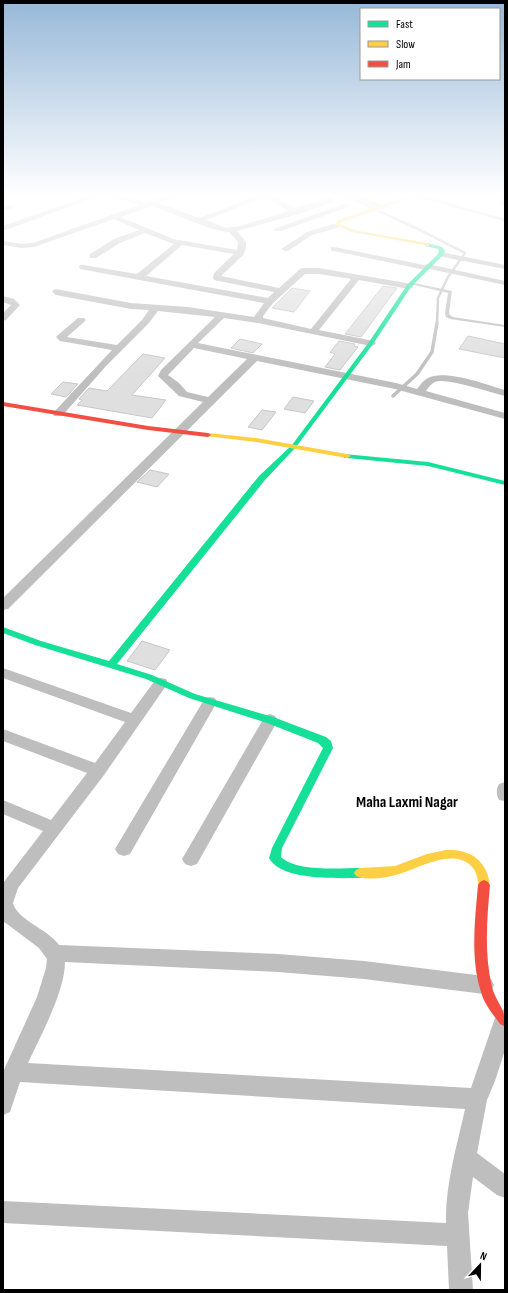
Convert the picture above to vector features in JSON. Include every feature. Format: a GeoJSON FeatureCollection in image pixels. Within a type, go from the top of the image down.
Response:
{"type":"FeatureCollection","features":[{"type":"Feature","properties":{"kind":"street"},"geometry":{"type":"LineString","coordinates":[[139,277],[167,254]]}},
{"type":"Feature","properties":{"kind":"street"},"geometry":{"type":"LineString","coordinates":[[239,254],[219,272],[217,278],[280,291]]}},
{"type":"Feature","properties":{"kind":"street"},"geometry":{"type":"LineString","coordinates":[[362,254],[504,282]]}},
{"type":"Feature","properties":{"kind":"street"},"geometry":{"type":"LineString","coordinates":[[110,666],[262,478],[294,446],[371,343],[411,284],[441,254]]}},
{"type":"Feature","properties":{"kind":"street"},"geometry":{"type":"LineString","coordinates":[[442,254],[505,267]]}},
{"type":"Feature","properties":{"kind":"street"},"geometry":{"type":"LineString","coordinates":[[83,267],[270,301]]}},
{"type":"Feature","properties":{"kind":"street"},"geometry":{"type":"LineString","coordinates":[[259,320],[258,316],[270,301],[303,271],[319,271],[356,278],[411,284]]}},
{"type":"Feature","properties":{"kind":"street"},"geometry":{"type":"LineString","coordinates":[[313,332],[356,278]]}},
{"type":"Feature","properties":{"kind":"street"},"geometry":{"type":"LineString","coordinates":[[56,292],[126,305],[156,307],[259,320],[371,343]]}},
{"type":"Feature","properties":{"kind":"street"},"geometry":{"type":"LineString","coordinates":[[3,299],[12,301],[16,305],[3,318]]}},
{"type":"Feature","properties":{"kind":"street"},"geometry":{"type":"LineString","coordinates":[[58,414],[118,348],[145,322],[156,307]]}},
{"type":"Feature","properties":{"kind":"street"},"geometry":{"type":"LineString","coordinates":[[211,401],[183,394],[175,385],[163,376],[164,372],[222,315]]}},
{"type":"Feature","properties":{"kind":"street"},"geometry":{"type":"LineString","coordinates":[[81,320],[61,337],[63,339],[118,348]]}},
{"type":"Feature","properties":{"kind":"street"},"geometry":{"type":"LineString","coordinates":[[192,345],[396,386],[505,416]]}},
{"type":"Feature","properties":{"kind":"street"},"geometry":{"type":"LineString","coordinates":[[3,606],[254,358]]}},
{"type":"Feature","properties":{"kind":"street"},"geometry":{"type":"LineString","coordinates":[[415,391],[430,381],[441,379],[454,380],[505,393]]}},
{"type":"Feature","properties":{"kind":"street"},"geometry":{"type":"LineString","coordinates":[[3,404],[178,432],[294,446],[350,456],[428,464],[505,483]]}},
{"type":"Feature","properties":{"kind":"street"},"geometry":{"type":"LineString","coordinates":[[3,630],[161,683],[210,702],[270,720],[314,736],[327,744],[328,748],[274,855],[277,862],[285,867],[341,872],[391,871],[448,853],[467,855],[479,867],[485,889],[480,934],[481,967],[484,985],[504,1019],[501,1046],[477,1099],[465,1158],[457,1213],[461,1290]]}},
{"type":"Feature","properties":{"kind":"street"},"geometry":{"type":"LineString","coordinates":[[3,673],[135,720]]}},
{"type":"Feature","properties":{"kind":"street"},"geometry":{"type":"LineString","coordinates":[[3,1105],[14,1072],[52,984],[56,965],[54,953],[39,935],[18,923],[7,914],[4,897],[12,883],[98,771],[161,683]]}},
{"type":"Feature","properties":{"kind":"street"},"geometry":{"type":"LineString","coordinates":[[124,848],[210,702]]}},
{"type":"Feature","properties":{"kind":"street"},"geometry":{"type":"LineString","coordinates":[[191,859],[270,720]]}},
{"type":"Feature","properties":{"kind":"street"},"geometry":{"type":"LineString","coordinates":[[3,735],[98,771]]}},
{"type":"Feature","properties":{"kind":"street"},"geometry":{"type":"LineString","coordinates":[[505,788],[505,795]]}},
{"type":"Feature","properties":{"kind":"street"},"geometry":{"type":"LineString","coordinates":[[3,807],[54,828]]}},
{"type":"Feature","properties":{"kind":"street"},"geometry":{"type":"LineString","coordinates":[[54,953],[278,963],[364,970],[484,985]]}},
{"type":"Feature","properties":{"kind":"street"},"geometry":{"type":"LineString","coordinates":[[14,1072],[477,1099]]}},
{"type":"Feature","properties":{"kind":"street"},"geometry":{"type":"LineString","coordinates":[[465,1158],[505,1187]]}},
{"type":"Feature","properties":{"kind":"street"},"geometry":{"type":"LineString","coordinates":[[3,1212],[458,1235]]}},
{"type":"Feature","properties":{"kind":"lane"},"geometry":{"type":"LineString","coordinates":[[411,284],[445,289],[450,292],[447,313],[448,316],[452,318],[505,326]]}},
{"type":"Feature","properties":{"kind":"building"},"geometry":{"type":"Polygon","coordinates":[[[383,286],[397,288],[361,337],[345,334],[383,286]]]}},
{"type":"Feature","properties":{"kind":"building"},"geometry":{"type":"Polygon","coordinates":[[[292,288],[310,291],[294,312],[272,308],[292,288]]]}},
{"type":"Feature","properties":{"kind":"building"},"geometry":{"type":"Polygon","coordinates":[[[468,336],[505,344],[505,358],[459,349],[468,336]]]}},
{"type":"Feature","properties":{"kind":"building"},"geometry":{"type":"Polygon","coordinates":[[[240,339],[262,344],[253,353],[231,348],[240,339]]]}},
{"type":"Feature","properties":{"kind":"building"},"geometry":{"type":"Polygon","coordinates":[[[339,341],[355,344],[354,346],[358,347],[340,370],[325,367],[335,354],[330,352],[339,341]]]}},
{"type":"Feature","properties":{"kind":"building"},"geometry":{"type":"Polygon","coordinates":[[[143,354],[165,358],[132,395],[166,400],[152,418],[77,405],[82,400],[79,399],[89,388],[107,391],[143,354]]]}},
{"type":"Feature","properties":{"kind":"building"},"geometry":{"type":"Polygon","coordinates":[[[63,382],[78,384],[66,397],[51,394],[63,382]]]}},
{"type":"Feature","properties":{"kind":"building"},"geometry":{"type":"Polygon","coordinates":[[[293,397],[314,401],[305,413],[284,409],[293,397]]]}},
{"type":"Feature","properties":{"kind":"building"},"geometry":{"type":"Polygon","coordinates":[[[262,410],[276,412],[262,430],[248,427],[262,410]]]}},
{"type":"Feature","properties":{"kind":"building"},"geometry":{"type":"Polygon","coordinates":[[[150,470],[169,474],[157,487],[137,482],[150,470]]]}},
{"type":"Feature","properties":{"kind":"building"},"geometry":{"type":"Polygon","coordinates":[[[142,641],[170,650],[155,670],[127,661],[142,641]]]}},
{"type":"Feature","properties":{"kind":"waterway"},"geometry":{"type":"LineString","coordinates":[[437,324],[438,298],[448,277],[464,254]]}},
{"type":"Feature","properties":{"kind":"waterway"},"geometry":{"type":"LineString","coordinates":[[393,396],[417,374],[432,352],[437,323]]}},
{"type":"Feature","properties":{"kind":"traffic: fast"},"geometry":{"type":"LineString","coordinates":[[110,666],[262,478],[294,446],[371,343],[409,286],[441,254]]}},
{"type":"Feature","properties":{"kind":"traffic: fast"},"geometry":{"type":"LineString","coordinates":[[347,456],[428,464],[505,483]]}},
{"type":"Feature","properties":{"kind":"traffic: fast"},"geometry":{"type":"LineString","coordinates":[[3,630],[38,643],[149,677],[192,696],[270,720],[322,740],[327,744],[328,748],[277,848],[275,858],[281,864],[290,868],[314,872],[360,873]]}},
{"type":"Feature","properties":{"kind":"traffic: slow"},"geometry":{"type":"LineString","coordinates":[[208,435],[256,440],[347,456]]}},
{"type":"Feature","properties":{"kind":"traffic: slow"},"geometry":{"type":"LineString","coordinates":[[360,873],[390,871],[436,856],[455,854],[464,856],[478,866],[484,885]]}},
{"type":"Feature","properties":{"kind":"traffic: jam"},"geometry":{"type":"LineString","coordinates":[[3,404],[148,428],[208,435]]}},
{"type":"Feature","properties":{"kind":"traffic: jam"},"geometry":{"type":"LineString","coordinates":[[484,885],[480,935],[482,971],[487,993],[504,1020]]}},
{"type":"Feature","properties":{"kind":"district","name":"Maha Laxmi Nagar"},"geometry":{"type":"Point","coordinates":[407,801]}}]}
